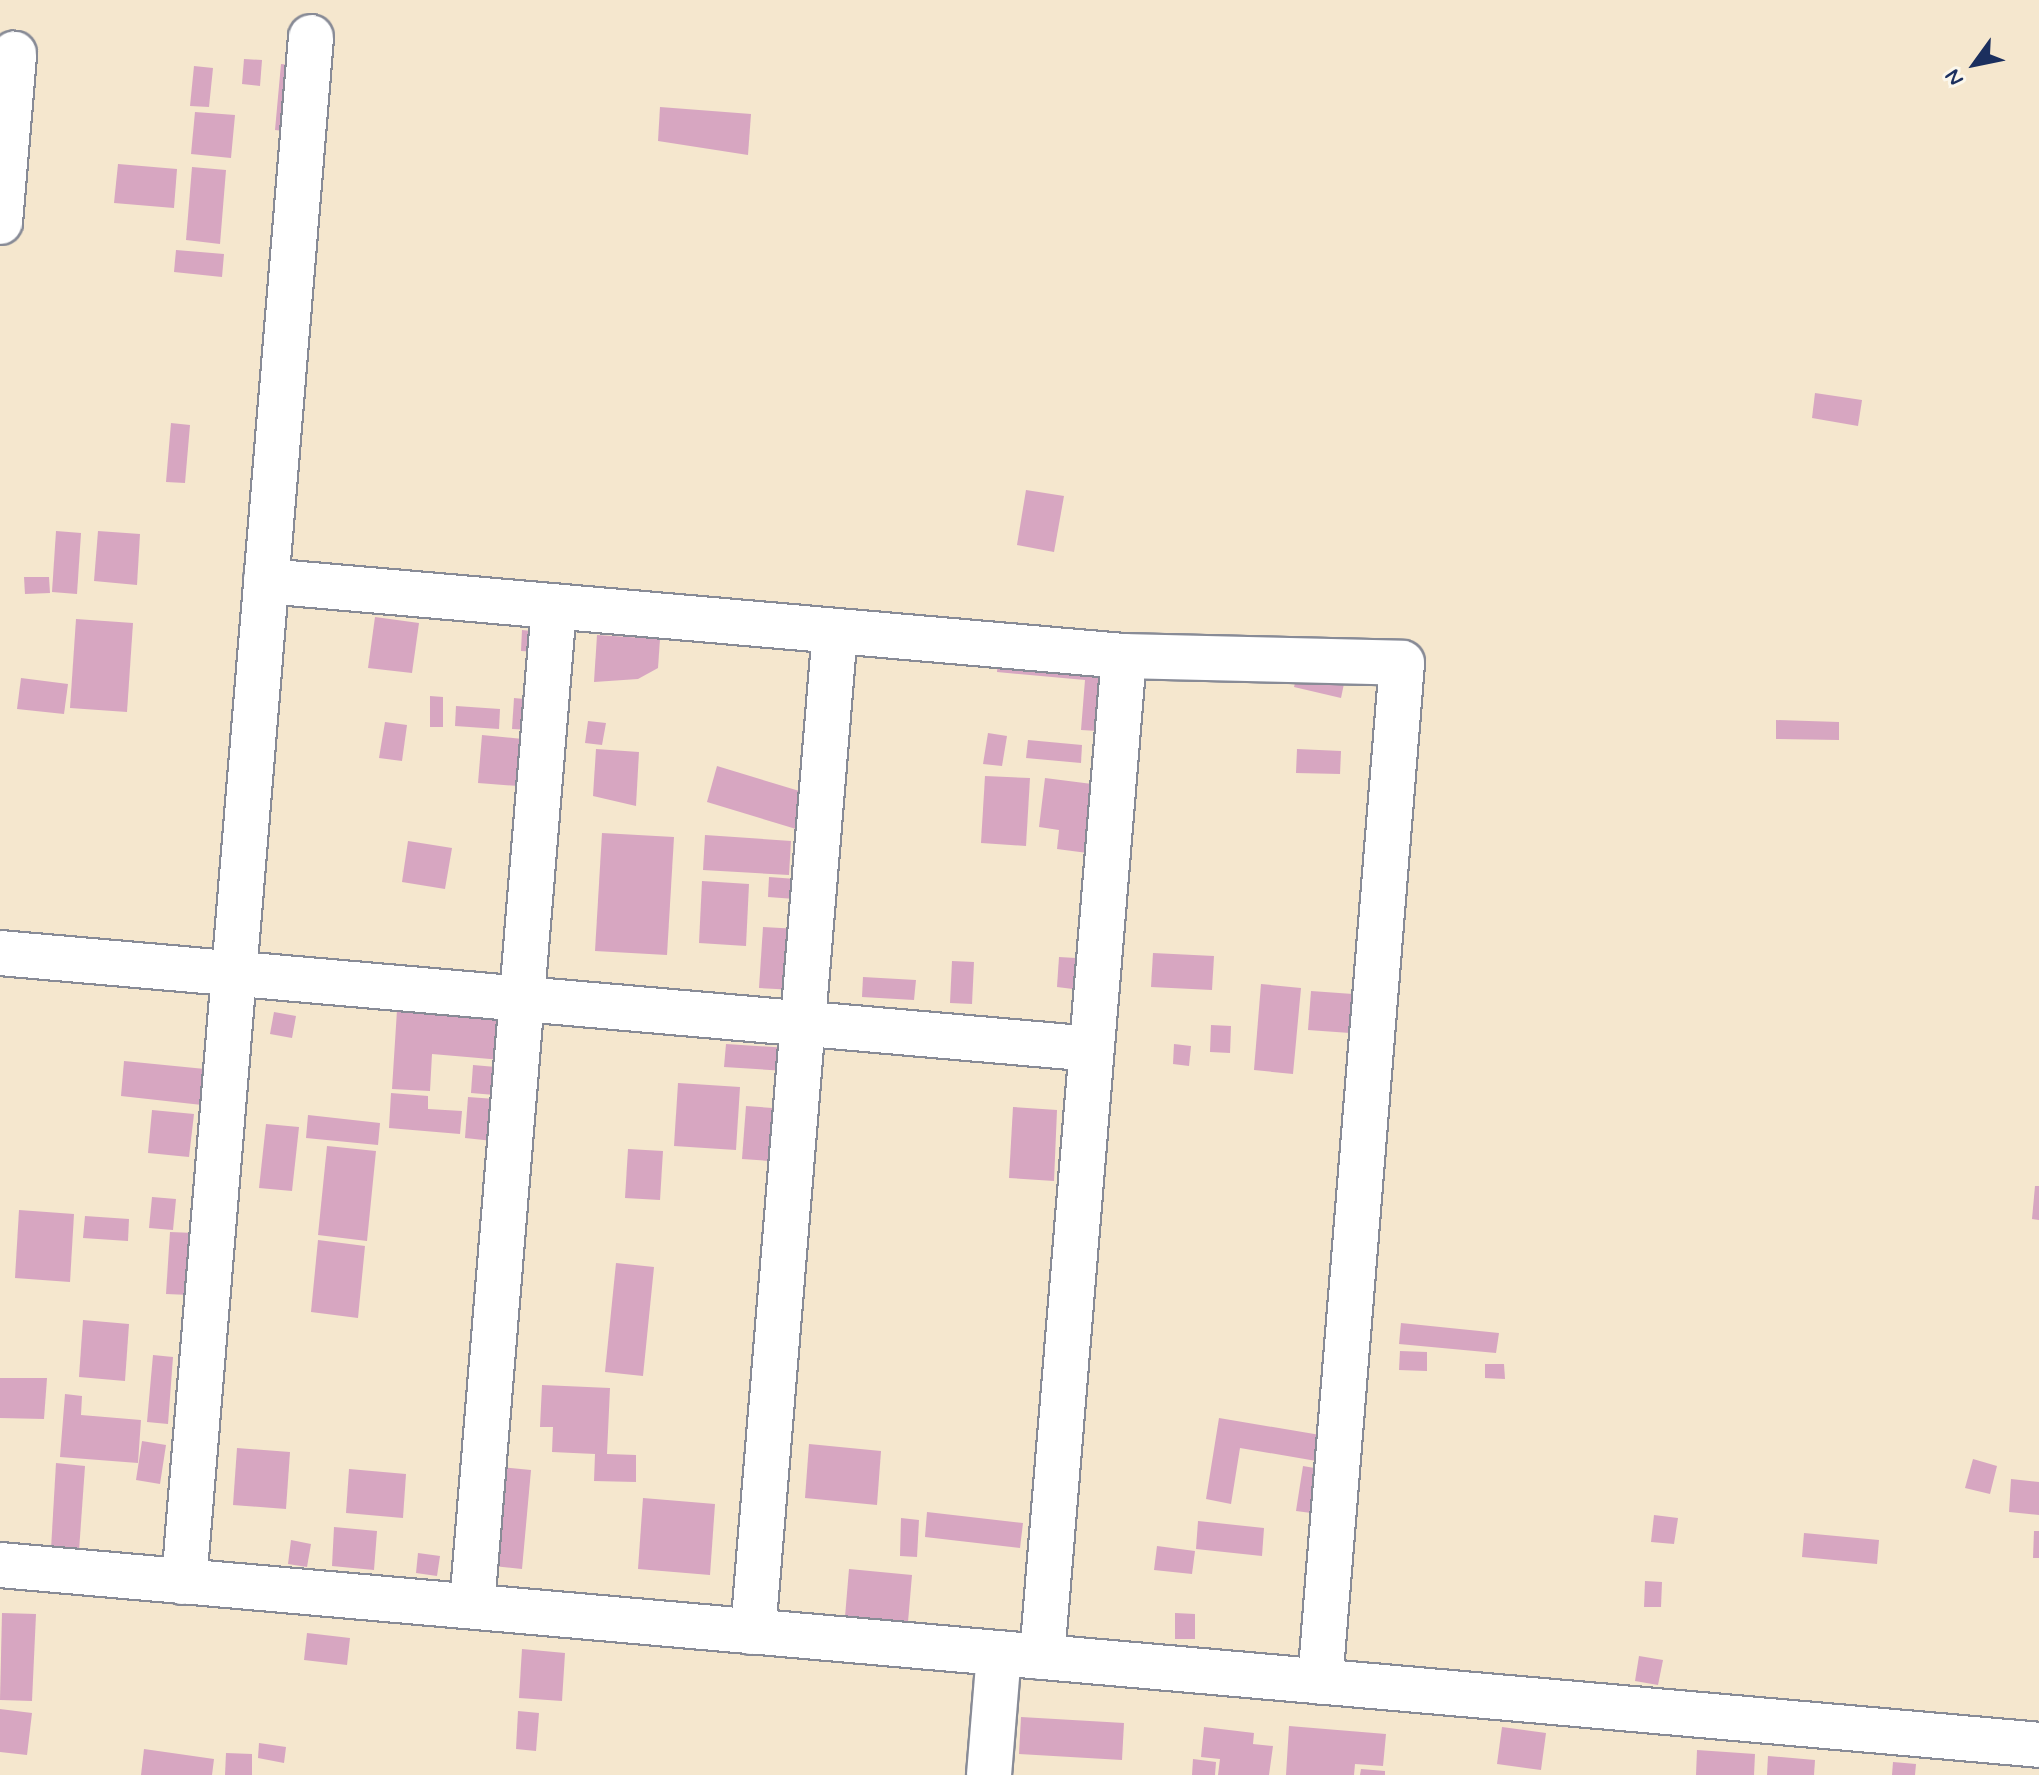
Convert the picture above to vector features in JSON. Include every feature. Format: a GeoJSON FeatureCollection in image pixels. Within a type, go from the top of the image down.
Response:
{"type":"FeatureCollection","features":[{"type":"Feature","properties":{"kind":"street"},"geometry":{"type":"LineString","coordinates":[[184,1582],[311,37]]}},
{"type":"Feature","properties":{"kind":"street"},"geometry":{"type":"LineString","coordinates":[[0,222],[14,54]]}},
{"type":"Feature","properties":{"kind":"street"},"geometry":{"type":"LineString","coordinates":[[266,581],[1124,656],[1402,663],[1320,1682]]}},
{"type":"Feature","properties":{"kind":"street"},"geometry":{"type":"LineString","coordinates":[[472,1606],[554,606]]}},
{"type":"Feature","properties":{"kind":"street"},"geometry":{"type":"LineString","coordinates":[[753,1632],[835,631]]}},
{"type":"Feature","properties":{"kind":"street"},"geometry":{"type":"LineString","coordinates":[[1042,1657],[1124,656]]}},
{"type":"Feature","properties":{"kind":"street"},"geometry":{"type":"LineString","coordinates":[[0,953],[1092,1049]]}},
{"type":"Feature","properties":{"kind":"street"},"geometry":{"type":"LineString","coordinates":[[0,1565],[2039,1745]]}},
{"type":"Feature","properties":{"kind":"street"},"geometry":{"type":"LineString","coordinates":[[989,1775],[999,1653]]}},
{"type":"Feature","properties":{"kind":"building"},"geometry":{"type":"Polygon","coordinates":[[[244,59],[262,60],[260,86],[242,84],[244,59]]]}},
{"type":"Feature","properties":{"kind":"building"},"geometry":{"type":"Polygon","coordinates":[[[281,64],[306,67],[301,133],[275,130],[281,64]]]}},
{"type":"Feature","properties":{"kind":"building"},"geometry":{"type":"Polygon","coordinates":[[[194,66],[213,68],[209,107],[190,106],[194,66]]]}},
{"type":"Feature","properties":{"kind":"building"},"geometry":{"type":"Polygon","coordinates":[[[660,107],[751,114],[748,155],[658,141],[660,107]]]}},
{"type":"Feature","properties":{"kind":"building"},"geometry":{"type":"Polygon","coordinates":[[[195,112],[235,115],[231,158],[191,154],[195,112]]]}},
{"type":"Feature","properties":{"kind":"building"},"geometry":{"type":"Polygon","coordinates":[[[118,164],[177,169],[174,208],[114,203],[118,164]]]}},
{"type":"Feature","properties":{"kind":"building"},"geometry":{"type":"Polygon","coordinates":[[[192,167],[226,170],[220,244],[186,240],[192,167]]]}},
{"type":"Feature","properties":{"kind":"building"},"geometry":{"type":"Polygon","coordinates":[[[176,250],[224,254],[222,277],[174,272],[176,250]]]}},
{"type":"Feature","properties":{"kind":"building"},"geometry":{"type":"Polygon","coordinates":[[[1815,393],[1862,400],[1858,426],[1812,418],[1815,393]]]}},
{"type":"Feature","properties":{"kind":"building"},"geometry":{"type":"Polygon","coordinates":[[[171,423],[190,425],[185,483],[166,482],[171,423]]]}},
{"type":"Feature","properties":{"kind":"building"},"geometry":{"type":"Polygon","coordinates":[[[1026,490],[1064,496],[1054,552],[1017,545],[1026,490]]]}},
{"type":"Feature","properties":{"kind":"building"},"geometry":{"type":"Polygon","coordinates":[[[56,531],[81,533],[77,594],[52,592],[56,531]]]}},
{"type":"Feature","properties":{"kind":"building"},"geometry":{"type":"Polygon","coordinates":[[[98,531],[140,534],[137,585],[94,581],[98,531]]]}},
{"type":"Feature","properties":{"kind":"building"},"geometry":{"type":"Polygon","coordinates":[[[24,577],[49,577],[50,593],[25,594],[24,577]]]}},
{"type":"Feature","properties":{"kind":"building"},"geometry":{"type":"Polygon","coordinates":[[[375,617],[419,623],[412,673],[368,668],[375,617]]]}},
{"type":"Feature","properties":{"kind":"building"},"geometry":{"type":"Polygon","coordinates":[[[76,619],[133,623],[127,712],[70,708],[76,619]]]}},
{"type":"Feature","properties":{"kind":"building"},"geometry":{"type":"Polygon","coordinates":[[[522,630],[541,632],[540,652],[521,651],[522,630]]]}},
{"type":"Feature","properties":{"kind":"building"},"geometry":{"type":"Polygon","coordinates":[[[597,635],[660,639],[658,668],[638,679],[594,682],[597,635]]]}},
{"type":"Feature","properties":{"kind":"building"},"geometry":{"type":"Polygon","coordinates":[[[999,648],[1104,658],[1098,731],[1081,730],[1085,680],[997,672],[999,648]]]}},
{"type":"Feature","properties":{"kind":"building"},"geometry":{"type":"Polygon","coordinates":[[[1300,663],[1346,674],[1341,698],[1294,687],[1300,663]]]}},
{"type":"Feature","properties":{"kind":"building"},"geometry":{"type":"Polygon","coordinates":[[[21,678],[68,684],[64,714],[17,709],[21,678]]]}},
{"type":"Feature","properties":{"kind":"building"},"geometry":{"type":"Polygon","coordinates":[[[430,696],[443,697],[443,727],[430,727],[430,696]]]}},
{"type":"Feature","properties":{"kind":"building"},"geometry":{"type":"Polygon","coordinates":[[[514,698],[534,700],[531,730],[512,729],[514,698]]]}},
{"type":"Feature","properties":{"kind":"building"},"geometry":{"type":"Polygon","coordinates":[[[456,706],[500,709],[499,729],[455,726],[456,706]]]}},
{"type":"Feature","properties":{"kind":"building"},"geometry":{"type":"Polygon","coordinates":[[[1776,720],[1839,722],[1839,740],[1776,739],[1776,720]]]}},
{"type":"Feature","properties":{"kind":"building"},"geometry":{"type":"Polygon","coordinates":[[[588,721],[606,723],[602,745],[585,743],[588,721]]]}},
{"type":"Feature","properties":{"kind":"building"},"geometry":{"type":"Polygon","coordinates":[[[385,722],[407,725],[402,761],[379,758],[385,722]]]}},
{"type":"Feature","properties":{"kind":"building"},"geometry":{"type":"Polygon","coordinates":[[[988,733],[1007,736],[1002,766],[983,764],[988,733]]]}},
{"type":"Feature","properties":{"kind":"building"},"geometry":{"type":"Polygon","coordinates":[[[482,735],[523,739],[518,786],[478,783],[482,735]]]}},
{"type":"Feature","properties":{"kind":"building"},"geometry":{"type":"Polygon","coordinates":[[[1028,740],[1082,745],[1081,763],[1026,758],[1028,740]]]}},
{"type":"Feature","properties":{"kind":"building"},"geometry":{"type":"Polygon","coordinates":[[[596,749],[639,752],[636,806],[593,796],[596,749]]]}},
{"type":"Feature","properties":{"kind":"building"},"geometry":{"type":"Polygon","coordinates":[[[1297,749],[1341,751],[1340,774],[1296,773],[1297,749]]]}},
{"type":"Feature","properties":{"kind":"building"},"geometry":{"type":"Polygon","coordinates":[[[717,766],[806,793],[796,829],[707,802],[717,766]]]}},
{"type":"Feature","properties":{"kind":"building"},"geometry":{"type":"Polygon","coordinates":[[[985,776],[1030,778],[1026,846],[981,843],[985,776]]]}},
{"type":"Feature","properties":{"kind":"building"},"geometry":{"type":"Polygon","coordinates":[[[1045,778],[1092,784],[1086,835],[1097,836],[1095,854],[1057,849],[1059,830],[1039,827],[1045,778]]]}},
{"type":"Feature","properties":{"kind":"building"},"geometry":{"type":"Polygon","coordinates":[[[602,833],[674,837],[667,955],[595,951],[602,833]]]}},
{"type":"Feature","properties":{"kind":"building"},"geometry":{"type":"Polygon","coordinates":[[[705,835],[791,841],[789,875],[703,870],[705,835]]]}},
{"type":"Feature","properties":{"kind":"building"},"geometry":{"type":"Polygon","coordinates":[[[408,841],[452,848],[445,889],[402,882],[408,841]]]}},
{"type":"Feature","properties":{"kind":"building"},"geometry":{"type":"Polygon","coordinates":[[[769,877],[796,879],[795,899],[768,897],[769,877]]]}},
{"type":"Feature","properties":{"kind":"building"},"geometry":{"type":"Polygon","coordinates":[[[702,881],[749,884],[746,946],[699,943],[702,881]]]}},
{"type":"Feature","properties":{"kind":"building"},"geometry":{"type":"Polygon","coordinates":[[[763,927],[799,929],[795,990],[759,988],[763,927]]]}},
{"type":"Feature","properties":{"kind":"building"},"geometry":{"type":"Polygon","coordinates":[[[1153,953],[1214,956],[1212,990],[1151,987],[1153,953]]]}},
{"type":"Feature","properties":{"kind":"building"},"geometry":{"type":"Polygon","coordinates":[[[1059,957],[1076,958],[1073,989],[1057,987],[1059,957]]]}},
{"type":"Feature","properties":{"kind":"building"},"geometry":{"type":"Polygon","coordinates":[[[952,961],[974,962],[972,1004],[950,1003],[952,961]]]}},
{"type":"Feature","properties":{"kind":"building"},"geometry":{"type":"Polygon","coordinates":[[[863,977],[916,980],[914,1000],[862,997],[863,977]]]}},
{"type":"Feature","properties":{"kind":"building"},"geometry":{"type":"Polygon","coordinates":[[[1261,984],[1301,988],[1293,1074],[1254,1070],[1261,984]]]}},
{"type":"Feature","properties":{"kind":"building"},"geometry":{"type":"Polygon","coordinates":[[[1311,991],[1353,994],[1350,1033],[1308,1030],[1311,991]]]}},
{"type":"Feature","properties":{"kind":"building"},"geometry":{"type":"Polygon","coordinates":[[[397,1010],[504,1018],[502,1060],[432,1054],[430,1091],[392,1089],[397,1010]]]}},
{"type":"Feature","properties":{"kind":"building"},"geometry":{"type":"Polygon","coordinates":[[[274,1012],[296,1016],[292,1038],[270,1034],[274,1012]]]}},
{"type":"Feature","properties":{"kind":"building"},"geometry":{"type":"Polygon","coordinates":[[[1211,1025],[1231,1026],[1230,1053],[1210,1052],[1211,1025]]]}},
{"type":"Feature","properties":{"kind":"building"},"geometry":{"type":"Polygon","coordinates":[[[726,1044],[788,1048],[786,1071],[724,1067],[726,1044]]]}},
{"type":"Feature","properties":{"kind":"building"},"geometry":{"type":"Polygon","coordinates":[[[1174,1044],[1191,1046],[1189,1066],[1173,1064],[1174,1044]]]}},
{"type":"Feature","properties":{"kind":"building"},"geometry":{"type":"Polygon","coordinates":[[[124,1061],[205,1069],[202,1105],[121,1096],[124,1061]]]}},
{"type":"Feature","properties":{"kind":"building"},"geometry":{"type":"Polygon","coordinates":[[[473,1065],[496,1067],[495,1095],[471,1093],[473,1065]]]}},
{"type":"Feature","properties":{"kind":"building"},"geometry":{"type":"Polygon","coordinates":[[[678,1083],[740,1087],[736,1150],[674,1146],[678,1083]]]}},
{"type":"Feature","properties":{"kind":"building"},"geometry":{"type":"Polygon","coordinates":[[[391,1093],[428,1096],[428,1109],[462,1111],[460,1134],[389,1128],[391,1093]]]}},
{"type":"Feature","properties":{"kind":"building"},"geometry":{"type":"Polygon","coordinates":[[[468,1097],[495,1099],[493,1141],[465,1138],[468,1097]]]}},
{"type":"Feature","properties":{"kind":"building"},"geometry":{"type":"Polygon","coordinates":[[[746,1106],[786,1109],[783,1162],[742,1159],[746,1106]]]}},
{"type":"Feature","properties":{"kind":"building"},"geometry":{"type":"Polygon","coordinates":[[[1013,1107],[1057,1110],[1054,1181],[1009,1178],[1013,1107]]]}},
{"type":"Feature","properties":{"kind":"building"},"geometry":{"type":"Polygon","coordinates":[[[152,1110],[194,1114],[189,1157],[148,1153],[152,1110]]]}},
{"type":"Feature","properties":{"kind":"building"},"geometry":{"type":"Polygon","coordinates":[[[308,1115],[380,1123],[378,1145],[306,1138],[308,1115]]]}},
{"type":"Feature","properties":{"kind":"building"},"geometry":{"type":"Polygon","coordinates":[[[266,1124],[299,1127],[292,1191],[259,1188],[266,1124]]]}},
{"type":"Feature","properties":{"kind":"building"},"geometry":{"type":"Polygon","coordinates":[[[327,1146],[376,1151],[367,1241],[318,1235],[327,1146]]]}},
{"type":"Feature","properties":{"kind":"building"},"geometry":{"type":"Polygon","coordinates":[[[628,1149],[663,1151],[660,1200],[625,1198],[628,1149]]]}},
{"type":"Feature","properties":{"kind":"building"},"geometry":{"type":"Polygon","coordinates":[[[2035,1186],[2039,1186],[2039,1220],[2032,1219],[2035,1186]]]}},
{"type":"Feature","properties":{"kind":"building"},"geometry":{"type":"Polygon","coordinates":[[[152,1197],[176,1199],[173,1230],[149,1228],[152,1197]]]}},
{"type":"Feature","properties":{"kind":"building"},"geometry":{"type":"Polygon","coordinates":[[[19,1210],[74,1214],[70,1282],[15,1278],[19,1210]]]}},
{"type":"Feature","properties":{"kind":"building"},"geometry":{"type":"Polygon","coordinates":[[[85,1216],[129,1219],[128,1241],[83,1238],[85,1216]]]}},
{"type":"Feature","properties":{"kind":"building"},"geometry":{"type":"Polygon","coordinates":[[[170,1232],[194,1233],[190,1295],[166,1294],[170,1232]]]}},
{"type":"Feature","properties":{"kind":"building"},"geometry":{"type":"Polygon","coordinates":[[[318,1240],[365,1246],[358,1318],[311,1312],[318,1240]]]}},
{"type":"Feature","properties":{"kind":"building"},"geometry":{"type":"Polygon","coordinates":[[[616,1263],[654,1267],[643,1376],[605,1372],[616,1263]]]}},
{"type":"Feature","properties":{"kind":"building"},"geometry":{"type":"Polygon","coordinates":[[[83,1320],[129,1324],[125,1381],[79,1377],[83,1320]]]}},
{"type":"Feature","properties":{"kind":"building"},"geometry":{"type":"Polygon","coordinates":[[[1401,1323],[1499,1333],[1496,1353],[1399,1344],[1401,1323]]]}},
{"type":"Feature","properties":{"kind":"building"},"geometry":{"type":"Polygon","coordinates":[[[1400,1351],[1427,1352],[1427,1371],[1399,1370],[1400,1351]]]}},
{"type":"Feature","properties":{"kind":"building"},"geometry":{"type":"Polygon","coordinates":[[[153,1355],[173,1357],[168,1424],[147,1422],[153,1355]]]}},
{"type":"Feature","properties":{"kind":"building"},"geometry":{"type":"Polygon","coordinates":[[[1485,1364],[1504,1364],[1505,1379],[1485,1378],[1485,1364]]]}},
{"type":"Feature","properties":{"kind":"building"},"geometry":{"type":"Polygon","coordinates":[[[0,1378],[47,1378],[44,1419],[0,1418],[0,1378]]]}},
{"type":"Feature","properties":{"kind":"building"},"geometry":{"type":"Polygon","coordinates":[[[542,1385],[610,1388],[607,1454],[636,1455],[636,1482],[594,1481],[595,1454],[552,1452],[553,1427],[540,1427],[542,1385]]]}},
{"type":"Feature","properties":{"kind":"building"},"geometry":{"type":"Polygon","coordinates":[[[65,1394],[82,1396],[81,1415],[141,1420],[138,1463],[60,1457],[65,1394]]]}},
{"type":"Feature","properties":{"kind":"building"},"geometry":{"type":"Polygon","coordinates":[[[1219,1418],[1332,1437],[1328,1463],[1240,1448],[1231,1504],[1206,1499],[1219,1418]]]}},
{"type":"Feature","properties":{"kind":"building"},"geometry":{"type":"Polygon","coordinates":[[[142,1441],[166,1445],[160,1484],[136,1480],[142,1441]]]}},
{"type":"Feature","properties":{"kind":"building"},"geometry":{"type":"Polygon","coordinates":[[[809,1444],[881,1451],[877,1505],[805,1498],[809,1444]]]}},
{"type":"Feature","properties":{"kind":"building"},"geometry":{"type":"Polygon","coordinates":[[[237,1448],[290,1452],[286,1509],[233,1505],[237,1448]]]}},
{"type":"Feature","properties":{"kind":"building"},"geometry":{"type":"Polygon","coordinates":[[[1973,1459],[1997,1466],[1990,1494],[1965,1488],[1973,1459]]]}},
{"type":"Feature","properties":{"kind":"building"},"geometry":{"type":"Polygon","coordinates":[[[56,1463],[85,1466],[79,1551],[51,1549],[56,1463]]]}},
{"type":"Feature","properties":{"kind":"building"},"geometry":{"type":"Polygon","coordinates":[[[1303,1466],[1326,1470],[1319,1514],[1296,1511],[1303,1466]]]}},
{"type":"Feature","properties":{"kind":"building"},"geometry":{"type":"Polygon","coordinates":[[[501,1467],[531,1470],[522,1569],[493,1566],[501,1467]]]}},
{"type":"Feature","properties":{"kind":"building"},"geometry":{"type":"Polygon","coordinates":[[[349,1469],[406,1474],[403,1518],[346,1513],[349,1469]]]}},
{"type":"Feature","properties":{"kind":"building"},"geometry":{"type":"Polygon","coordinates":[[[2011,1479],[2039,1482],[2039,1515],[2009,1512],[2011,1479]]]}},
{"type":"Feature","properties":{"kind":"building"},"geometry":{"type":"Polygon","coordinates":[[[643,1498],[715,1504],[710,1575],[638,1569],[643,1498]]]}},
{"type":"Feature","properties":{"kind":"building"},"geometry":{"type":"Polygon","coordinates":[[[927,1512],[1023,1523],[1020,1548],[925,1537],[927,1512]]]}},
{"type":"Feature","properties":{"kind":"building"},"geometry":{"type":"Polygon","coordinates":[[[1654,1515],[1678,1518],[1674,1544],[1651,1542],[1654,1515]]]}},
{"type":"Feature","properties":{"kind":"building"},"geometry":{"type":"Polygon","coordinates":[[[901,1518],[919,1520],[917,1557],[900,1556],[901,1518]]]}},
{"type":"Feature","properties":{"kind":"building"},"geometry":{"type":"Polygon","coordinates":[[[1198,1521],[1264,1528],[1262,1556],[1196,1549],[1198,1521]]]}},
{"type":"Feature","properties":{"kind":"building"},"geometry":{"type":"Polygon","coordinates":[[[334,1527],[377,1531],[374,1570],[332,1566],[334,1527]]]}},
{"type":"Feature","properties":{"kind":"building"},"geometry":{"type":"Polygon","coordinates":[[[2034,1531],[2039,1531],[2039,1558],[2033,1558],[2034,1531]]]}},
{"type":"Feature","properties":{"kind":"building"},"geometry":{"type":"Polygon","coordinates":[[[1804,1533],[1879,1540],[1877,1564],[1802,1557],[1804,1533]]]}},
{"type":"Feature","properties":{"kind":"building"},"geometry":{"type":"Polygon","coordinates":[[[291,1540],[311,1544],[307,1567],[288,1564],[291,1540]]]}},
{"type":"Feature","properties":{"kind":"building"},"geometry":{"type":"Polygon","coordinates":[[[1157,1546],[1195,1551],[1192,1574],[1154,1570],[1157,1546]]]}},
{"type":"Feature","properties":{"kind":"building"},"geometry":{"type":"Polygon","coordinates":[[[418,1553],[440,1556],[437,1576],[416,1573],[418,1553]]]}},
{"type":"Feature","properties":{"kind":"building"},"geometry":{"type":"Polygon","coordinates":[[[849,1569],[912,1575],[908,1622],[845,1617],[849,1569]]]}},
{"type":"Feature","properties":{"kind":"building"},"geometry":{"type":"Polygon","coordinates":[[[1645,1581],[1662,1582],[1661,1607],[1644,1607],[1645,1581]]]}},
{"type":"Feature","properties":{"kind":"building"},"geometry":{"type":"Polygon","coordinates":[[[2,1613],[36,1614],[32,1701],[0,1700],[2,1613]]]}},
{"type":"Feature","properties":{"kind":"building"},"geometry":{"type":"Polygon","coordinates":[[[1175,1613],[1195,1614],[1195,1639],[1175,1639],[1175,1613]]]}},
{"type":"Feature","properties":{"kind":"building"},"geometry":{"type":"Polygon","coordinates":[[[307,1633],[350,1638],[347,1665],[304,1660],[307,1633]]]}},
{"type":"Feature","properties":{"kind":"building"},"geometry":{"type":"Polygon","coordinates":[[[522,1649],[565,1653],[562,1701],[519,1698],[522,1649]]]}},
{"type":"Feature","properties":{"kind":"building"},"geometry":{"type":"Polygon","coordinates":[[[1639,1656],[1663,1660],[1658,1685],[1635,1681],[1639,1656]]]}},
{"type":"Feature","properties":{"kind":"building"},"geometry":{"type":"Polygon","coordinates":[[[0,1709],[32,1713],[27,1755],[0,1752],[0,1709]]]}},
{"type":"Feature","properties":{"kind":"building"},"geometry":{"type":"Polygon","coordinates":[[[518,1711],[539,1713],[536,1751],[516,1749],[518,1711]]]}},
{"type":"Feature","properties":{"kind":"building"},"geometry":{"type":"Polygon","coordinates":[[[1021,1717],[1124,1723],[1122,1760],[1019,1754],[1021,1717]]]}},
{"type":"Feature","properties":{"kind":"building"},"geometry":{"type":"Polygon","coordinates":[[[1289,1726],[1386,1734],[1383,1766],[1355,1764],[1354,1775],[1286,1775],[1289,1726]]]}},
{"type":"Feature","properties":{"kind":"building"},"geometry":{"type":"Polygon","coordinates":[[[1204,1727],[1254,1733],[1253,1744],[1273,1746],[1269,1775],[1218,1775],[1220,1759],[1201,1757],[1204,1727]]]}},
{"type":"Feature","properties":{"kind":"building"},"geometry":{"type":"Polygon","coordinates":[[[1502,1727],[1546,1733],[1541,1770],[1497,1764],[1502,1727]]]}},
{"type":"Feature","properties":{"kind":"building"},"geometry":{"type":"Polygon","coordinates":[[[259,1743],[286,1747],[284,1763],[258,1758],[259,1743]]]}},
{"type":"Feature","properties":{"kind":"building"},"geometry":{"type":"Polygon","coordinates":[[[144,1749],[214,1759],[212,1775],[141,1775],[144,1749]]]}},
{"type":"Feature","properties":{"kind":"building"},"geometry":{"type":"Polygon","coordinates":[[[1697,1750],[1755,1754],[1754,1775],[1696,1775],[1697,1750]]]}},
{"type":"Feature","properties":{"kind":"building"},"geometry":{"type":"Polygon","coordinates":[[[226,1753],[252,1754],[252,1775],[225,1775],[226,1753]]]}},
{"type":"Feature","properties":{"kind":"building"},"geometry":{"type":"Polygon","coordinates":[[[1768,1756],[1815,1760],[1814,1775],[1767,1775],[1768,1756]]]}},
{"type":"Feature","properties":{"kind":"building"},"geometry":{"type":"Polygon","coordinates":[[[1193,1759],[1216,1762],[1215,1775],[1192,1775],[1193,1759]]]}},
{"type":"Feature","properties":{"kind":"building"},"geometry":{"type":"Polygon","coordinates":[[[1893,1762],[1916,1764],[1915,1775],[1892,1775],[1893,1762]]]}},
{"type":"Feature","properties":{"kind":"building"},"geometry":{"type":"Polygon","coordinates":[[[1361,1769],[1385,1771],[1385,1775],[1360,1775],[1361,1769]]]}}]}
